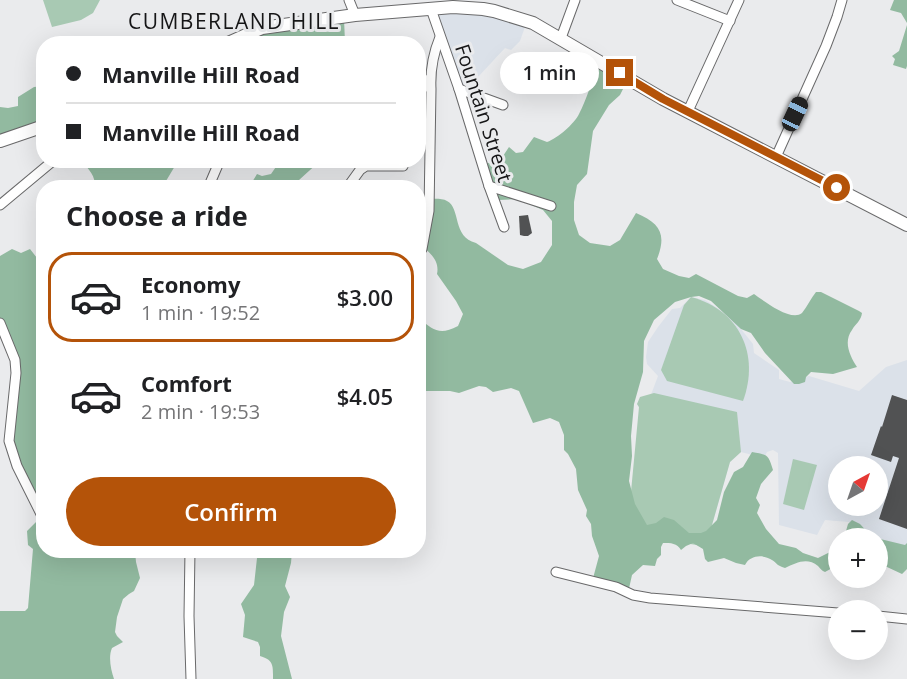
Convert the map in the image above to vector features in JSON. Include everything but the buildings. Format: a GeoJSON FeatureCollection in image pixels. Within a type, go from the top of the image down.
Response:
{"type":"FeatureCollection","features":[{"type":"Feature","properties":{"kind":"main road"},"geometry":{"type":"LineString","coordinates":[[244,36],[262,28],[355,15],[431,9],[483,9],[517,17],[561,38],[688,111],[907,225]]}},
{"type":"Feature","properties":{"kind":"main road"},"geometry":{"type":"LineString","coordinates":[[0,141],[36,129]]}},
{"type":"Feature","properties":{"kind":"street"},"geometry":{"type":"LineString","coordinates":[[349,0],[355,15]]}},
{"type":"Feature","properties":{"kind":"street"},"geometry":{"type":"LineString","coordinates":[[561,38],[575,0]]}},
{"type":"Feature","properties":{"kind":"street"},"geometry":{"type":"LineString","coordinates":[[677,0],[730,21]]}},
{"type":"Feature","properties":{"kind":"street"},"geometry":{"type":"LineString","coordinates":[[688,111],[739,0]]}},
{"type":"Feature","properties":{"kind":"street"},"geometry":{"type":"LineString","coordinates":[[776,157],[826,46],[842,0]]}},
{"type":"Feature","properties":{"kind":"street","name":"Fountain Street"},"geometry":{"type":"LineString","coordinates":[[431,9],[504,227]]}},
{"type":"Feature","properties":{"kind":"street"},"geometry":{"type":"LineString","coordinates":[[426,227],[429,211],[430,78],[433,54],[440,37]]}},
{"type":"Feature","properties":{"kind":"street"},"geometry":{"type":"LineString","coordinates":[[426,84],[430,78]]}},
{"type":"Feature","properties":{"kind":"street"},"geometry":{"type":"LineString","coordinates":[[459,89],[503,105]]}},
{"type":"Feature","properties":{"kind":"street"},"geometry":{"type":"LineString","coordinates":[[0,205],[44,168]]}},
{"type":"Feature","properties":{"kind":"street"},"geometry":{"type":"LineString","coordinates":[[353,180],[363,168]]}},
{"type":"Feature","properties":{"kind":"street"},"geometry":{"type":"LineString","coordinates":[[489,186],[551,206]]}},
{"type":"Feature","properties":{"kind":"street"},"geometry":{"type":"LineString","coordinates":[[0,323],[15,360],[16,374],[9,441],[16,466],[36,505]]}},
{"type":"Feature","properties":{"kind":"street"},"geometry":{"type":"LineString","coordinates":[[190,558],[191,679]]}},
{"type":"Feature","properties":{"kind":"street"},"geometry":{"type":"LineString","coordinates":[[556,572],[650,598],[828,612]]}},
{"type":"Feature","properties":{"kind":"street"},"geometry":{"type":"LineString","coordinates":[[888,617],[907,619]]}},
{"type":"Feature","properties":{"kind":"shaded area"},"geometry":{"type":"Polygon","coordinates":[[[463,9],[526,24],[520,41],[511,50],[505,48],[478,77],[472,96],[461,93],[430,15],[463,9]]]}},
{"type":"Feature","properties":{"kind":"shaded area"},"geometry":{"type":"Polygon","coordinates":[[[691,297],[705,300],[737,324],[753,344],[754,353],[779,370],[779,379],[790,382],[809,376],[859,391],[886,367],[907,360],[907,549],[888,542],[888,528],[854,528],[849,522],[825,520],[817,535],[779,525],[778,453],[773,450],[767,452],[764,458],[741,452],[730,462],[708,539],[637,404],[649,400],[658,376],[647,364],[648,342],[672,309],[680,308],[691,297]]]}},
{"type":"Feature","properties":{"kind":"green space"},"geometry":{"type":"Polygon","coordinates":[[[43,0],[100,0],[93,13],[81,20],[52,27],[43,0]]]}},
{"type":"Feature","properties":{"kind":"green space"},"geometry":{"type":"Polygon","coordinates":[[[894,0],[907,0],[907,23],[901,13],[890,10],[894,0]]]}},
{"type":"Feature","properties":{"kind":"green space"},"geometry":{"type":"Polygon","coordinates":[[[344,19],[345,36],[262,36],[261,33],[344,19]]]}},
{"type":"Feature","properties":{"kind":"green space"},"geometry":{"type":"Polygon","coordinates":[[[907,25],[906,69],[893,65],[895,59],[892,56],[899,51],[907,25]]]}},
{"type":"Feature","properties":{"kind":"green space"},"geometry":{"type":"Polygon","coordinates":[[[600,66],[627,81],[620,95],[609,105],[593,131],[587,174],[577,185],[574,202],[574,220],[579,235],[590,243],[610,246],[620,240],[636,213],[651,221],[659,230],[661,243],[657,259],[663,269],[689,278],[696,274],[738,296],[747,298],[754,294],[778,310],[791,315],[802,313],[816,292],[821,292],[862,313],[848,339],[850,354],[857,367],[833,374],[811,372],[805,382],[794,384],[765,353],[751,333],[741,329],[711,301],[699,296],[675,302],[654,320],[644,341],[643,372],[634,404],[629,481],[635,504],[647,525],[656,523],[664,517],[674,520],[689,533],[706,531],[717,520],[724,492],[734,472],[743,467],[752,452],[764,455],[768,458],[773,470],[761,484],[756,498],[760,505],[757,513],[766,529],[779,544],[796,548],[818,558],[828,553],[828,570],[825,572],[810,562],[793,564],[785,568],[761,556],[753,557],[745,565],[724,558],[708,562],[703,549],[693,543],[681,550],[671,543],[663,543],[661,555],[655,566],[643,565],[632,575],[628,593],[592,582],[599,556],[592,536],[591,524],[586,516],[587,510],[578,490],[576,469],[564,450],[564,435],[559,422],[550,418],[533,423],[519,391],[511,388],[493,392],[486,387],[479,386],[459,393],[426,391],[426,323],[437,330],[446,331],[458,326],[463,314],[437,274],[435,260],[426,249],[427,199],[445,200],[454,210],[463,235],[508,265],[523,269],[541,262],[552,245],[552,221],[543,210],[517,199],[499,200],[494,203],[482,165],[501,159],[509,147],[516,153],[523,152],[534,137],[547,142],[556,137],[573,122],[600,66]]]}},
{"type":"Feature","properties":{"kind":"green space"},"geometry":{"type":"Polygon","coordinates":[[[36,87],[36,127],[0,140],[0,107],[18,106],[18,97],[36,87]]]}},
{"type":"Feature","properties":{"kind":"green space"},"geometry":{"type":"Polygon","coordinates":[[[87,168],[174,168],[167,180],[94,180],[87,168]]]}},
{"type":"Feature","properties":{"kind":"green space"},"geometry":{"type":"Polygon","coordinates":[[[275,168],[312,168],[299,180],[253,180],[257,174],[262,176],[271,174],[275,168]]]}},
{"type":"Feature","properties":{"kind":"green space"},"geometry":{"type":"Polygon","coordinates":[[[12,249],[21,253],[30,249],[36,257],[36,506],[9,446],[14,362],[0,332],[0,256],[12,249]]]}},
{"type":"Feature","properties":{"kind":"green space"},"geometry":{"type":"Polygon","coordinates":[[[691,297],[708,303],[722,312],[742,337],[749,367],[748,384],[743,401],[667,381],[661,370],[684,305],[691,297]]]}},
{"type":"Feature","properties":{"kind":"green space"},"geometry":{"type":"Polygon","coordinates":[[[654,393],[737,412],[741,452],[730,462],[708,539],[703,546],[627,534],[639,407],[637,404],[640,397],[654,393]]]}},
{"type":"Feature","properties":{"kind":"green space"},"geometry":{"type":"Polygon","coordinates":[[[793,459],[817,465],[804,510],[783,504],[793,459]]]}},
{"type":"Feature","properties":{"kind":"green space"},"geometry":{"type":"Polygon","coordinates":[[[852,520],[864,528],[847,528],[852,520]]]}},
{"type":"Feature","properties":{"kind":"green space"},"geometry":{"type":"Polygon","coordinates":[[[36,522],[36,558],[136,558],[140,578],[134,591],[123,599],[115,632],[123,642],[112,648],[110,655],[114,679],[0,679],[0,611],[25,611],[28,608],[33,549],[28,545],[27,531],[36,522]]]}},
{"type":"Feature","properties":{"kind":"green space"},"geometry":{"type":"Polygon","coordinates":[[[888,541],[905,545],[907,543],[907,569],[902,574],[888,567],[888,541]]]}},
{"type":"Feature","properties":{"kind":"green space"},"geometry":{"type":"Polygon","coordinates":[[[257,558],[291,558],[285,586],[290,597],[284,612],[281,636],[292,679],[273,679],[272,664],[268,659],[260,656],[258,642],[243,637],[245,615],[241,604],[254,585],[257,558]]]}},
{"type":"Feature","properties":{"kind":"district","name":"CUMBERLAND HILL"},"geometry":{"type":"Point","coordinates":[234,21]}},
{"type":"Feature","properties":{"kind":"route"},"geometry":{"type":"LineString","coordinates":[[620,73],[663,99],[837,188]]}}]}
